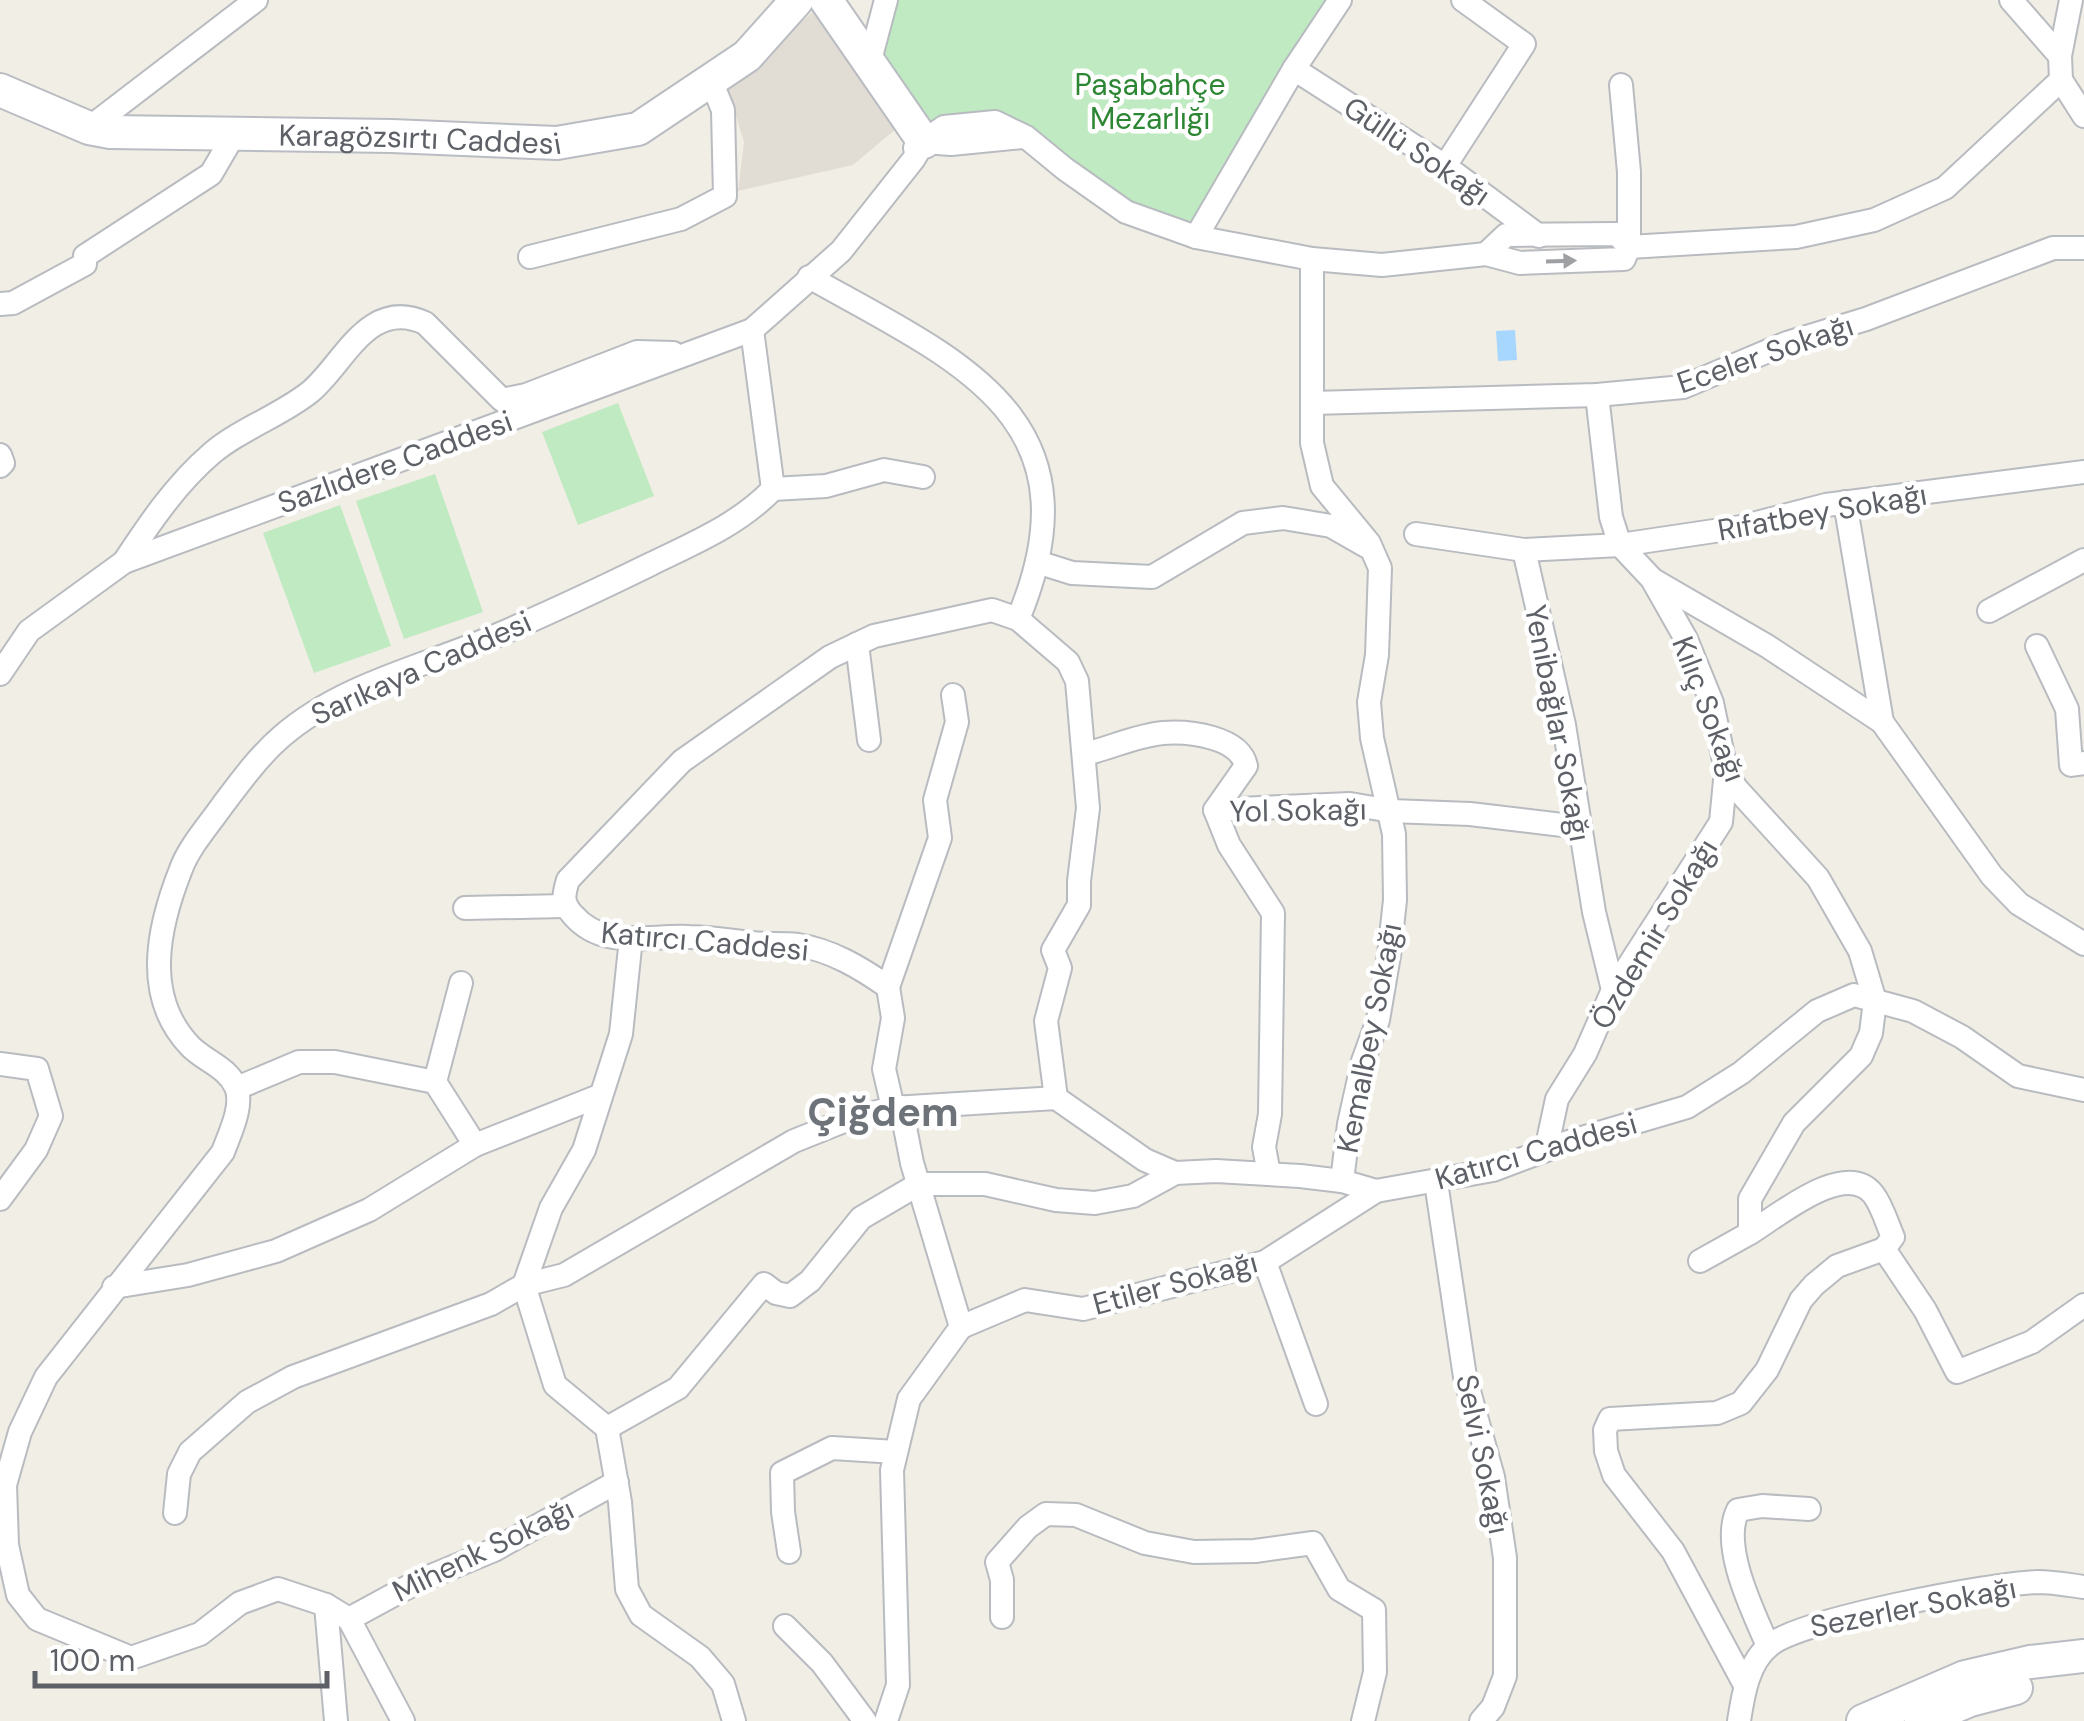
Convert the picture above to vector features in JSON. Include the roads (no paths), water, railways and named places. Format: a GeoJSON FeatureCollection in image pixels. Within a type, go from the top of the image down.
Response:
{"type":"FeatureCollection","features":[{"type":"Feature","properties":{"kind":"street"},"geometry":{"type":"LineString","coordinates":[[90,128],[256,0]]}},
{"type":"Feature","properties":{"kind":"street","name":"Karagözsırtı Caddesi"},"geometry":{"type":"LineString","coordinates":[[0,90],[90,128],[110,132],[236,132],[557,143],[638,129],[748,56],[797,0]]}},
{"type":"Feature","properties":{"kind":"street"},"geometry":{"type":"LineString","coordinates":[[826,0],[924,142],[944,126],[995,122],[1026,136],[1064,169],[1126,212],[1196,238],[1312,259],[1382,265],[1486,254],[1520,263],[1624,259],[1630,247],[1629,172],[1620,84]]}},
{"type":"Feature","properties":{"kind":"street"},"geometry":{"type":"LineString","coordinates":[[868,64],[886,0]]}},
{"type":"Feature","properties":{"kind":"street"},"geometry":{"type":"LineString","coordinates":[[1196,238],[1294,69],[1340,0]]}},
{"type":"Feature","properties":{"kind":"street"},"geometry":{"type":"LineString","coordinates":[[1445,166],[1524,44],[1463,0]]}},
{"type":"Feature","properties":{"kind":"street"},"geometry":{"type":"LineString","coordinates":[[2011,0],[2060,56]]}},
{"type":"Feature","properties":{"kind":"street"},"geometry":{"type":"LineString","coordinates":[[2071,0],[2060,56],[2060,80],[2084,116]]}},
{"type":"Feature","properties":{"kind":"street","name":"Güllü Sokağı"},"geometry":{"type":"LineString","coordinates":[[1294,69],[1445,166],[1538,236]]}},
{"type":"Feature","properties":{"kind":"street"},"geometry":{"type":"LineString","coordinates":[[1486,254],[1506,235],[1617,234],[1630,247],[1796,237],[1874,220],[1946,188],[2060,80]]}},
{"type":"Feature","properties":{"kind":"street"},"geometry":{"type":"LineString","coordinates":[[530,257],[681,219],[724,196],[723,110],[711,81]]}},
{"type":"Feature","properties":{"kind":"street"},"geometry":{"type":"LineString","coordinates":[[0,304],[13,304],[86,264],[85,256],[211,174],[236,132]]}},
{"type":"Feature","properties":{"kind":"street","name":"Sazlıdere Caddesi"},"geometry":{"type":"LineString","coordinates":[[0,674],[29,631],[124,562],[752,330],[841,252],[924,142]]}},
{"type":"Feature","properties":{"kind":"street","name":"Eceler Sokağı"},"geometry":{"type":"LineString","coordinates":[[1314,403],[1598,395],[1683,387],[1787,342],[1866,319],[2053,248],[2084,248]]}},
{"type":"Feature","properties":{"kind":"street","name":"Kemalbey Sokağı"},"geometry":{"type":"LineString","coordinates":[[1312,259],[1312,443],[1322,486],[1372,550],[1380,568],[1377,655],[1370,702],[1372,738],[1390,811],[1395,900],[1378,1020],[1363,1061],[1342,1180]]}},
{"type":"Feature","properties":{"kind":"street"},"geometry":{"type":"LineString","coordinates":[[175,1513],[179,1474],[190,1452],[247,1402],[293,1377],[492,1304],[524,1285],[564,1275],[794,1140],[849,1119],[897,1108],[1056,1098],[1046,1022],[1060,968],[1053,950],[1079,905],[1078,881],[1088,808],[1077,681],[1068,662],[1018,619],[1034,580],[1043,524],[1043,485],[1030,444],[1003,404],[913,335],[810,277]]}},
{"type":"Feature","properties":{"kind":"street"},"geometry":{"type":"LineString","coordinates":[[124,562],[154,516],[212,453],[311,391],[354,340],[388,318],[410,316],[425,322],[502,400],[638,352],[688,354]]}},
{"type":"Feature","properties":{"kind":"street"},"geometry":{"type":"LineString","coordinates":[[752,330],[773,489],[826,486],[884,470],[923,476]]}},
{"type":"Feature","properties":{"kind":"street"},"geometry":{"type":"LineString","coordinates":[[1416,534],[1524,550],[1620,545],[1612,517],[1598,395]]}},
{"type":"Feature","properties":{"kind":"street"},"geometry":{"type":"LineString","coordinates":[[0,455],[0,466]]}},
{"type":"Feature","properties":{"kind":"street","name":"Rıfatbey Sokağı"},"geometry":{"type":"LineString","coordinates":[[1620,545],[1741,527],[1845,502],[2084,472]]}},
{"type":"Feature","properties":{"kind":"street","name":"Sarıkaya Caddesi"},"geometry":{"type":"LineString","coordinates":[[236,1088],[222,1069],[192,1048],[168,1016],[158,984],[158,958],[166,908],[183,863],[240,782],[278,739],[298,723],[361,688],[498,635],[737,522],[773,489]]}},
{"type":"Feature","properties":{"kind":"street"},"geometry":{"type":"LineString","coordinates":[[1845,502],[1882,722]]}},
{"type":"Feature","properties":{"kind":"street"},"geometry":{"type":"LineString","coordinates":[[1037,562],[1072,573],[1152,576],[1242,523],[1283,518],[1331,526],[1372,550]]}},
{"type":"Feature","properties":{"kind":"street","name":"Kılıç Sokağı"},"geometry":{"type":"LineString","coordinates":[[1620,545],[1652,579],[1686,639],[1712,703],[1726,770],[1736,788],[1818,878],[1860,951],[1875,1001]]}},
{"type":"Feature","properties":{"kind":"street","name":"Yenibağlar Sokağı"},"geometry":{"type":"LineString","coordinates":[[1524,550],[1564,725],[1594,912],[1613,990]]}},
{"type":"Feature","properties":{"kind":"street"},"geometry":{"type":"LineString","coordinates":[[1989,610],[2084,560]]}},
{"type":"Feature","properties":{"kind":"street"},"geometry":{"type":"LineString","coordinates":[[1652,579],[1767,646],[1882,722],[1992,876],[2019,904],[2084,944]]}},
{"type":"Feature","properties":{"kind":"street","name":"Katırcı Caddesi"},"geometry":{"type":"LineString","coordinates":[[888,987],[834,955],[798,945],[596,934],[582,926],[563,896],[576,870],[682,761],[830,657],[874,636],[992,610],[1018,619]]}},
{"type":"Feature","properties":{"kind":"street"},"geometry":{"type":"LineString","coordinates":[[0,649],[29,631]]}},
{"type":"Feature","properties":{"kind":"street"},"geometry":{"type":"LineString","coordinates":[[857,644],[869,740]]}},
{"type":"Feature","properties":{"kind":"street"},"geometry":{"type":"LineString","coordinates":[[2037,646],[2066,709],[2071,765],[2084,764]]}},
{"type":"Feature","properties":{"kind":"street"},"geometry":{"type":"LineString","coordinates":[[886,1721],[898,1686],[892,1470],[908,1399],[960,1328],[884,1069],[893,1018],[888,987],[940,838],[935,800],[957,722],[953,696]]}},
{"type":"Feature","properties":{"kind":"street"},"geometry":{"type":"LineString","coordinates":[[1085,754],[1163,733],[1196,736],[1237,748],[1246,766],[1215,810]]}},
{"type":"Feature","properties":{"kind":"street","name":"Özdemir Sokağı"},"geometry":{"type":"LineString","coordinates":[[1546,1150],[1558,1099],[1585,1054],[1613,990],[1721,822],[1726,770]]}},
{"type":"Feature","properties":{"kind":"street","name":"Yol Sokağı"},"geometry":{"type":"LineString","coordinates":[[1269,1174],[1264,1148],[1270,1114],[1273,913],[1229,845],[1215,810],[1350,804],[1579,827]]}},
{"type":"Feature","properties":{"kind":"street"},"geometry":{"type":"LineString","coordinates":[[465,908],[566,906]]}},
{"type":"Feature","properties":{"kind":"street"},"geometry":{"type":"LineString","coordinates":[[631,938],[621,1034],[584,1150],[552,1208],[532,1254],[524,1285],[555,1385],[608,1428],[627,1589],[641,1615],[700,1658],[723,1684],[734,1721]]}},
{"type":"Feature","properties":{"kind":"street"},"geometry":{"type":"LineString","coordinates":[[435,1082],[460,983]]}},
{"type":"Feature","properties":{"kind":"street","name":"Katırcı Caddesi"},"geometry":{"type":"LineString","coordinates":[[1056,1098],[1145,1160],[1175,1172],[1216,1170],[1342,1180],[1376,1191],[1493,1170],[1687,1107],[1741,1073],[1818,1010],[1854,995],[1913,1012],[1946,1028],[2018,1076],[2084,1090]]}},
{"type":"Feature","properties":{"kind":"street"},"geometry":{"type":"LineString","coordinates":[[1750,1232],[1750,1199],[1794,1123],[1861,1056],[1875,1001]]}},
{"type":"Feature","properties":{"kind":"street"},"geometry":{"type":"LineString","coordinates":[[403,1721],[349,1620],[326,1605],[278,1589],[240,1603],[200,1634],[131,1658],[38,1619],[18,1596],[7,1545],[5,1485],[20,1432],[46,1376],[223,1152],[237,1106],[236,1088],[298,1062],[335,1062],[435,1082],[475,1145]]}},
{"type":"Feature","properties":{"kind":"street"},"geometry":{"type":"LineString","coordinates":[[0,1064],[37,1069],[51,1116],[36,1150],[0,1199]]}},
{"type":"Feature","properties":{"kind":"street"},"geometry":{"type":"LineString","coordinates":[[114,1287],[188,1275],[276,1251],[369,1210],[475,1145],[600,1096]]}},
{"type":"Feature","properties":{"kind":"street"},"geometry":{"type":"LineString","coordinates":[[608,1428],[678,1388],[764,1284],[776,1294],[790,1296],[810,1281],[861,1218],[919,1184],[985,1184],[1056,1200],[1096,1203],[1134,1196],[1175,1172]]}},
{"type":"Feature","properties":{"kind":"street","name":"Selvi Sokağı"},"geometry":{"type":"LineString","coordinates":[[1436,1182],[1465,1377],[1493,1477],[1506,1558],[1505,1676],[1493,1707],[1481,1721]]}},
{"type":"Feature","properties":{"kind":"street"},"geometry":{"type":"LineString","coordinates":[[1700,1261],[1833,1182],[1858,1183],[1872,1194],[1893,1236],[1884,1249],[1837,1266],[1814,1285],[1801,1300],[1767,1370],[1742,1403],[1717,1413],[1610,1419],[1606,1430],[1606,1451],[1614,1474],[1674,1550],[1744,1684]]}},
{"type":"Feature","properties":{"kind":"street","name":"Etiler Sokağı"},"geometry":{"type":"LineString","coordinates":[[960,1328],[1025,1300],[1083,1309],[1265,1262],[1376,1191]]}},
{"type":"Feature","properties":{"kind":"street"},"geometry":{"type":"LineString","coordinates":[[1884,1249],[1925,1310],[1957,1372],[2032,1342],[2084,1305]]}},
{"type":"Feature","properties":{"kind":"street"},"geometry":{"type":"LineString","coordinates":[[1265,1262],[1316,1404]]}},
{"type":"Feature","properties":{"kind":"street"},"geometry":{"type":"LineString","coordinates":[[788,1552],[782,1473],[832,1448],[896,1452]]}},
{"type":"Feature","properties":{"kind":"street","name":"Mihenk Sokağı"},"geometry":{"type":"LineString","coordinates":[[349,1620],[419,1581],[494,1550],[617,1482]]}},
{"type":"Feature","properties":{"kind":"street"},"geometry":{"type":"LineString","coordinates":[[1740,1721],[1744,1684],[1768,1646],[1745,1593],[1732,1522],[1738,1510],[1762,1506],[1808,1510]]}},
{"type":"Feature","properties":{"kind":"street"},"geometry":{"type":"LineString","coordinates":[[1002,1617],[1002,1580],[997,1562],[1028,1527],[1046,1514],[1076,1515],[1146,1542],[1194,1552],[1255,1551],[1313,1543],[1340,1589],[1374,1610],[1375,1672],[1363,1721]]}},
{"type":"Feature","properties":{"kind":"street","name":"Sezerler Sokağı"},"geometry":{"type":"LineString","coordinates":[[1768,1646],[1795,1631],[1941,1597],[2037,1582],[2084,1587]]}},
{"type":"Feature","properties":{"kind":"street"},"geometry":{"type":"LineString","coordinates":[[326,1605],[336,1721]]}},
{"type":"Feature","properties":{"kind":"street"},"geometry":{"type":"LineString","coordinates":[[785,1626],[822,1662],[865,1721]]}},
{"type":"Feature","properties":{"kind":"street"},"geometry":{"type":"LineString","coordinates":[[1864,1721],[1965,1678],[2030,1662],[2084,1656]]}},
{"type":"Feature","properties":{"kind":"street"},"geometry":{"type":"LineString","coordinates":[[1922,1721],[1970,1700],[2084,1676]]}},
{"type":"Feature","properties":{"kind":"water"},"geometry":{"type":"Polygon","coordinates":[[[1515,330],[1517,360],[1498,361],[1496,331],[1515,330]]]}},
{"type":"Feature","properties":{"kind":"district","name":"Çiğdem"},"geometry":{"type":"Point","coordinates":[883,1112]}},
{"type":"Feature","properties":{"kind":"park label","name":"Paşabahçe Mezarlığı"},"geometry":{"type":"Point","coordinates":[1150,101]}}]}
